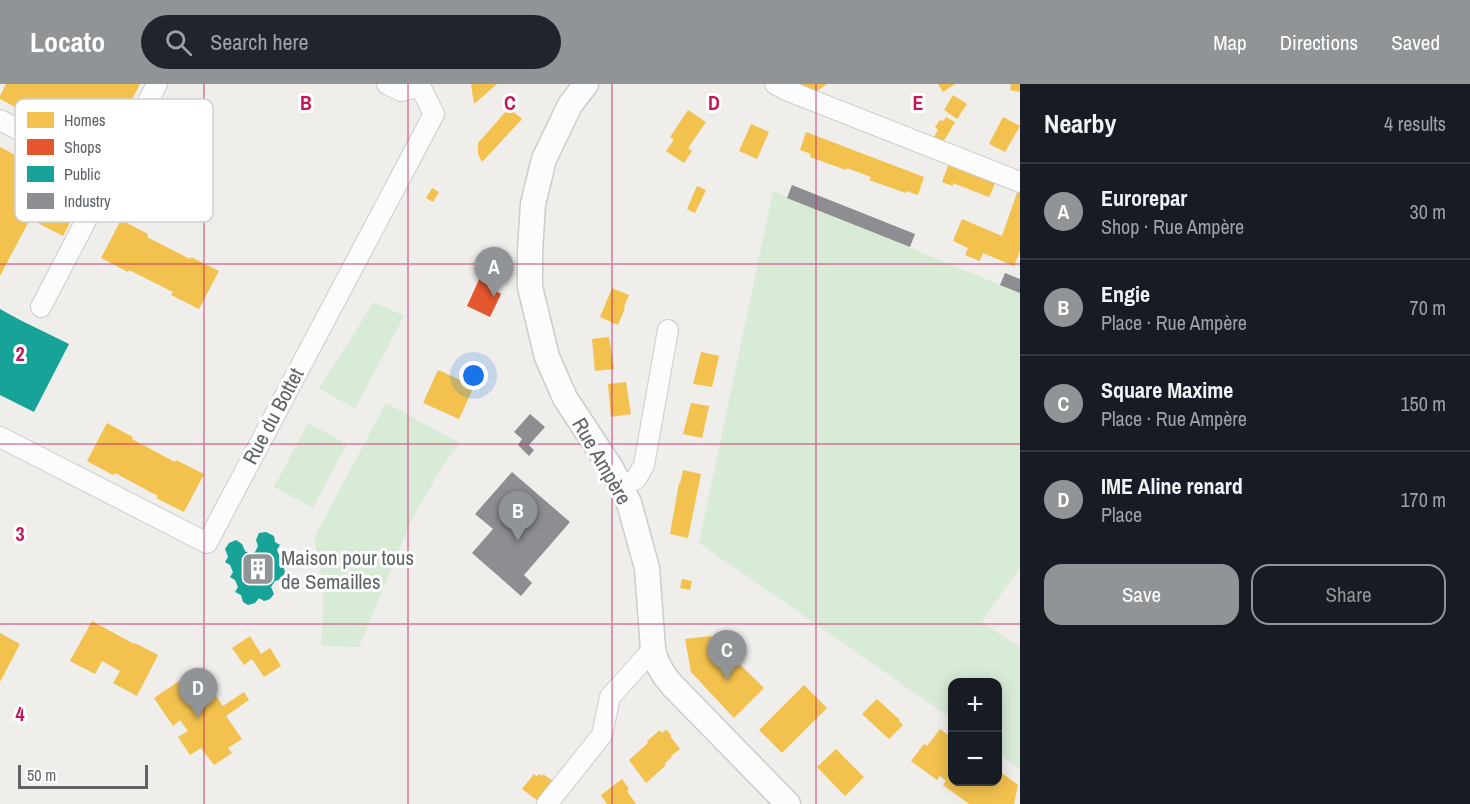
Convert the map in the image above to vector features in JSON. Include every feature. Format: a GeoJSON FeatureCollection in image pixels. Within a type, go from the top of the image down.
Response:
{"type":"FeatureCollection","features":[{"type":"Feature","properties":{"kind":"street"},"geometry":{"type":"LineString","coordinates":[[149,99],[157,84]]}},
{"type":"Feature","properties":{"kind":"street"},"geometry":{"type":"LineString","coordinates":[[387,84],[401,91],[421,85]]}},
{"type":"Feature","properties":{"kind":"street","name":"Rue Ampère"},"geometry":{"type":"LineString","coordinates":[[586,84],[570,105],[544,159],[533,204],[530,287],[547,357],[565,398],[611,468],[629,503],[647,568],[653,649],[659,668],[672,685],[784,803]]}},
{"type":"Feature","properties":{"kind":"street"},"geometry":{"type":"LineString","coordinates":[[776,84],[786,90],[1020,182]]}},
{"type":"Feature","properties":{"kind":"street","name":"Rue du Bottet"},"geometry":{"type":"LineString","coordinates":[[0,438],[207,543],[434,114],[421,85]]}},
{"type":"Feature","properties":{"kind":"street"},"geometry":{"type":"LineString","coordinates":[[0,120],[15,128]]}},
{"type":"Feature","properties":{"kind":"street"},"geometry":{"type":"LineString","coordinates":[[41,307],[85,222]]}},
{"type":"Feature","properties":{"kind":"street"},"geometry":{"type":"LineString","coordinates":[[621,487],[636,479],[644,465],[668,330]]}},
{"type":"Feature","properties":{"kind":"street"},"geometry":{"type":"LineString","coordinates":[[546,804],[602,735],[610,698],[653,649]]}},
{"type":"Feature","properties":{"kind":"green space"},"geometry":{"type":"Polygon","coordinates":[[[773,191],[1020,293],[1020,567],[982,622],[1020,647],[1020,770],[1002,756],[1002,678],[948,678],[948,716],[699,543],[773,191]]]}},
{"type":"Feature","properties":{"kind":"green space"},"geometry":{"type":"Polygon","coordinates":[[[374,302],[404,316],[355,409],[319,388],[374,302]]]}},
{"type":"Feature","properties":{"kind":"green space"},"geometry":{"type":"Polygon","coordinates":[[[386,403],[460,443],[442,467],[411,521],[359,647],[321,646],[322,580],[314,538],[386,403]]]}},
{"type":"Feature","properties":{"kind":"green space"},"geometry":{"type":"Polygon","coordinates":[[[308,423],[347,444],[313,508],[274,487],[308,423]]]}},
{"type":"Feature","properties":{"kind":"building: Homes"},"geometry":{"type":"Polygon","coordinates":[[[6,84],[140,84],[132,99],[15,99],[15,107],[0,99],[6,84]]]}},
{"type":"Feature","properties":{"kind":"building: Homes"},"geometry":{"type":"Polygon","coordinates":[[[471,84],[497,84],[474,104],[471,84]]]}},
{"type":"Feature","properties":{"kind":"building: Homes"},"geometry":{"type":"Polygon","coordinates":[[[795,84],[827,84],[811,95],[795,84]]]}},
{"type":"Feature","properties":{"kind":"building: Homes"},"geometry":{"type":"Polygon","coordinates":[[[938,84],[955,84],[943,92],[938,84]]]}},
{"type":"Feature","properties":{"kind":"building: Homes"},"geometry":{"type":"Polygon","coordinates":[[[1011,84],[1020,84],[1020,92],[1010,90],[1011,84]]]}},
{"type":"Feature","properties":{"kind":"building: Homes"},"geometry":{"type":"Polygon","coordinates":[[[953,95],[967,104],[957,119],[944,110],[953,95]]]}},
{"type":"Feature","properties":{"kind":"building: Homes"},"geometry":{"type":"Polygon","coordinates":[[[509,108],[522,119],[482,162],[478,154],[478,143],[509,108]]]}},
{"type":"Feature","properties":{"kind":"building: Homes"},"geometry":{"type":"Polygon","coordinates":[[[688,110],[706,122],[688,148],[692,151],[684,163],[666,151],[674,140],[670,137],[688,110]]]}},
{"type":"Feature","properties":{"kind":"building: Homes"},"geometry":{"type":"Polygon","coordinates":[[[946,117],[955,122],[942,144],[932,140],[938,130],[935,127],[940,120],[943,121],[946,117]]]}},
{"type":"Feature","properties":{"kind":"building: Homes"},"geometry":{"type":"Polygon","coordinates":[[[1003,117],[1020,126],[1005,152],[989,144],[1003,117]]]}},
{"type":"Feature","properties":{"kind":"building: Homes"},"geometry":{"type":"Polygon","coordinates":[[[751,124],[769,132],[757,159],[739,151],[751,124]]]}},
{"type":"Feature","properties":{"kind":"building: Homes"},"geometry":{"type":"Polygon","coordinates":[[[806,132],[924,177],[918,195],[869,180],[871,177],[810,157],[811,154],[800,150],[806,132]]]}},
{"type":"Feature","properties":{"kind":"building: Homes"},"geometry":{"type":"Polygon","coordinates":[[[0,147],[15,155],[15,222],[28,222],[0,276],[0,147]]]}},
{"type":"Feature","properties":{"kind":"building: Homes"},"geometry":{"type":"Polygon","coordinates":[[[949,163],[996,181],[989,197],[953,183],[953,186],[942,182],[949,163]]]}},
{"type":"Feature","properties":{"kind":"building: Homes"},"geometry":{"type":"Polygon","coordinates":[[[697,186],[706,190],[695,213],[687,209],[697,186]]]}},
{"type":"Feature","properties":{"kind":"building: Homes"},"geometry":{"type":"Polygon","coordinates":[[[432,188],[439,192],[433,202],[426,198],[432,188]]]}},
{"type":"Feature","properties":{"kind":"building: Homes"},"geometry":{"type":"Polygon","coordinates":[[[1018,190],[1020,191],[1020,251],[1014,266],[983,253],[980,261],[965,255],[968,248],[953,241],[962,219],[1002,236],[1018,190]]]}},
{"type":"Feature","properties":{"kind":"building: Homes"},"geometry":{"type":"Polygon","coordinates":[[[36,222],[70,222],[63,236],[36,222]]]}},
{"type":"Feature","properties":{"kind":"building: Homes"},"geometry":{"type":"Polygon","coordinates":[[[120,222],[125,222],[148,234],[147,237],[219,271],[199,309],[171,295],[173,292],[101,258],[120,222]]]}},
{"type":"Feature","properties":{"kind":"building: Homes"},"geometry":{"type":"Polygon","coordinates":[[[612,288],[629,295],[618,325],[600,317],[612,288]]]}},
{"type":"Feature","properties":{"kind":"building: Homes"},"geometry":{"type":"Polygon","coordinates":[[[609,337],[614,369],[595,371],[592,339],[609,337]]]}},
{"type":"Feature","properties":{"kind":"building: Homes"},"geometry":{"type":"Polygon","coordinates":[[[701,352],[719,356],[712,387],[693,384],[701,352]]]}},
{"type":"Feature","properties":{"kind":"building: Homes"},"geometry":{"type":"Polygon","coordinates":[[[438,370],[474,386],[459,419],[423,403],[438,370]]]}},
{"type":"Feature","properties":{"kind":"building: Homes"},"geometry":{"type":"Polygon","coordinates":[[[626,382],[631,414],[611,417],[608,384],[626,382]]]}},
{"type":"Feature","properties":{"kind":"building: Homes"},"geometry":{"type":"Polygon","coordinates":[[[691,403],[709,406],[702,438],[683,434],[691,403]]]}},
{"type":"Feature","properties":{"kind":"building: Homes"},"geometry":{"type":"Polygon","coordinates":[[[107,423],[175,462],[176,460],[204,474],[184,512],[115,473],[113,475],[87,461],[107,423]]]}},
{"type":"Feature","properties":{"kind":"building: Homes"},"geometry":{"type":"Polygon","coordinates":[[[683,470],[701,474],[688,538],[670,534],[683,470]]]}},
{"type":"Feature","properties":{"kind":"building: Homes"},"geometry":{"type":"Polygon","coordinates":[[[682,579],[692,581],[690,590],[680,588],[682,579]]]}},
{"type":"Feature","properties":{"kind":"building: Homes"},"geometry":{"type":"Polygon","coordinates":[[[92,621],[158,655],[137,696],[113,683],[120,671],[102,661],[95,674],[70,661],[92,621]]]}},
{"type":"Feature","properties":{"kind":"building: Homes"},"geometry":{"type":"Polygon","coordinates":[[[0,633],[20,644],[0,682],[0,633]]]}},
{"type":"Feature","properties":{"kind":"building: Homes"},"geometry":{"type":"Polygon","coordinates":[[[250,636],[261,654],[270,648],[281,666],[264,677],[252,659],[244,665],[232,648],[250,636]]]}},
{"type":"Feature","properties":{"kind":"building: Homes"},"geometry":{"type":"Polygon","coordinates":[[[711,636],[764,688],[734,718],[691,672],[685,639],[711,636]]]}},
{"type":"Feature","properties":{"kind":"building: Homes"},"geometry":{"type":"Polygon","coordinates":[[[197,669],[223,706],[244,692],[249,700],[226,716],[242,739],[228,748],[232,753],[214,765],[201,748],[190,755],[178,737],[188,731],[180,720],[173,726],[154,698],[197,669]]]}},
{"type":"Feature","properties":{"kind":"building: Homes"},"geometry":{"type":"Polygon","coordinates":[[[804,685],[827,708],[782,753],[759,730],[804,685]]]}},
{"type":"Feature","properties":{"kind":"building: Homes"},"geometry":{"type":"Polygon","coordinates":[[[877,699],[903,725],[889,739],[862,714],[877,699]]]}},
{"type":"Feature","properties":{"kind":"building: Homes"},"geometry":{"type":"Polygon","coordinates":[[[940,729],[948,735],[948,786],[1002,786],[1002,773],[1018,785],[1014,804],[969,804],[943,785],[946,781],[940,776],[937,780],[911,761],[924,744],[927,746],[940,729]]]}},
{"type":"Feature","properties":{"kind":"building: Homes"},"geometry":{"type":"Polygon","coordinates":[[[660,730],[662,733],[665,730],[668,731],[680,749],[646,783],[629,760],[660,730]]]}},
{"type":"Feature","properties":{"kind":"building: Homes"},"geometry":{"type":"Polygon","coordinates":[[[836,749],[864,777],[845,796],[817,767],[836,749]]]}},
{"type":"Feature","properties":{"kind":"building: Homes"},"geometry":{"type":"Polygon","coordinates":[[[534,774],[537,777],[543,774],[553,781],[538,801],[522,789],[534,774]]]}},
{"type":"Feature","properties":{"kind":"building: Homes"},"geometry":{"type":"Polygon","coordinates":[[[622,779],[636,804],[607,804],[601,795],[622,779]]]}},
{"type":"Feature","properties":{"kind":"building: Shops"},"geometry":{"type":"Polygon","coordinates":[[[482,273],[498,281],[494,290],[501,294],[490,317],[467,306],[482,273]]]}},
{"type":"Feature","properties":{"kind":"building: Public"},"geometry":{"type":"Polygon","coordinates":[[[0,309],[69,344],[34,412],[0,395],[0,309]]]}},
{"type":"Feature","properties":{"kind":"building: Public","name":"Maison pour tous de Semailles"},"geometry":{"type":"Polygon","coordinates":[[[266,532],[274,536],[275,542],[280,545],[277,550],[280,557],[285,560],[283,565],[285,572],[282,579],[275,581],[271,587],[274,594],[270,599],[264,601],[259,598],[255,603],[248,605],[243,602],[241,595],[235,592],[238,587],[235,580],[230,577],[233,572],[230,565],[225,562],[228,557],[225,549],[229,543],[236,540],[242,544],[245,551],[250,554],[255,552],[259,533],[266,532]]]}},
{"type":"Feature","properties":{"kind":"building: Industry"},"geometry":{"type":"Polygon","coordinates":[[[792,185],[915,234],[910,247],[787,198],[792,185]]]}},
{"type":"Feature","properties":{"kind":"building: Industry"},"geometry":{"type":"Polygon","coordinates":[[[1005,273],[1020,279],[1020,293],[1000,285],[1005,273]]]}},
{"type":"Feature","properties":{"kind":"building: Industry"},"geometry":{"type":"Polygon","coordinates":[[[530,414],[545,427],[529,445],[534,450],[529,456],[518,445],[522,439],[514,432],[530,414]]]}},
{"type":"Feature","properties":{"kind":"building: Industry"},"geometry":{"type":"Polygon","coordinates":[[[512,472],[570,522],[524,575],[532,583],[521,596],[472,553],[493,529],[475,514],[512,472]]]}},
{"type":"Feature","properties":{"kind":"place","name":"Eurorepar"},"geometry":{"type":"Point","coordinates":[494,297]}},
{"type":"Feature","properties":{"kind":"place","name":"Engie"},"geometry":{"type":"Point","coordinates":[518,541]}},
{"type":"Feature","properties":{"kind":"place","name":"Maison pour tous de Semailles"},"geometry":{"type":"Point","coordinates":[258,569]}},
{"type":"Feature","properties":{"kind":"place","name":"Square Maxime"},"geometry":{"type":"Point","coordinates":[727,680]}},
{"type":"Feature","properties":{"kind":"place","name":"IME Aline renard"},"geometry":{"type":"Point","coordinates":[198,718]}}]}
